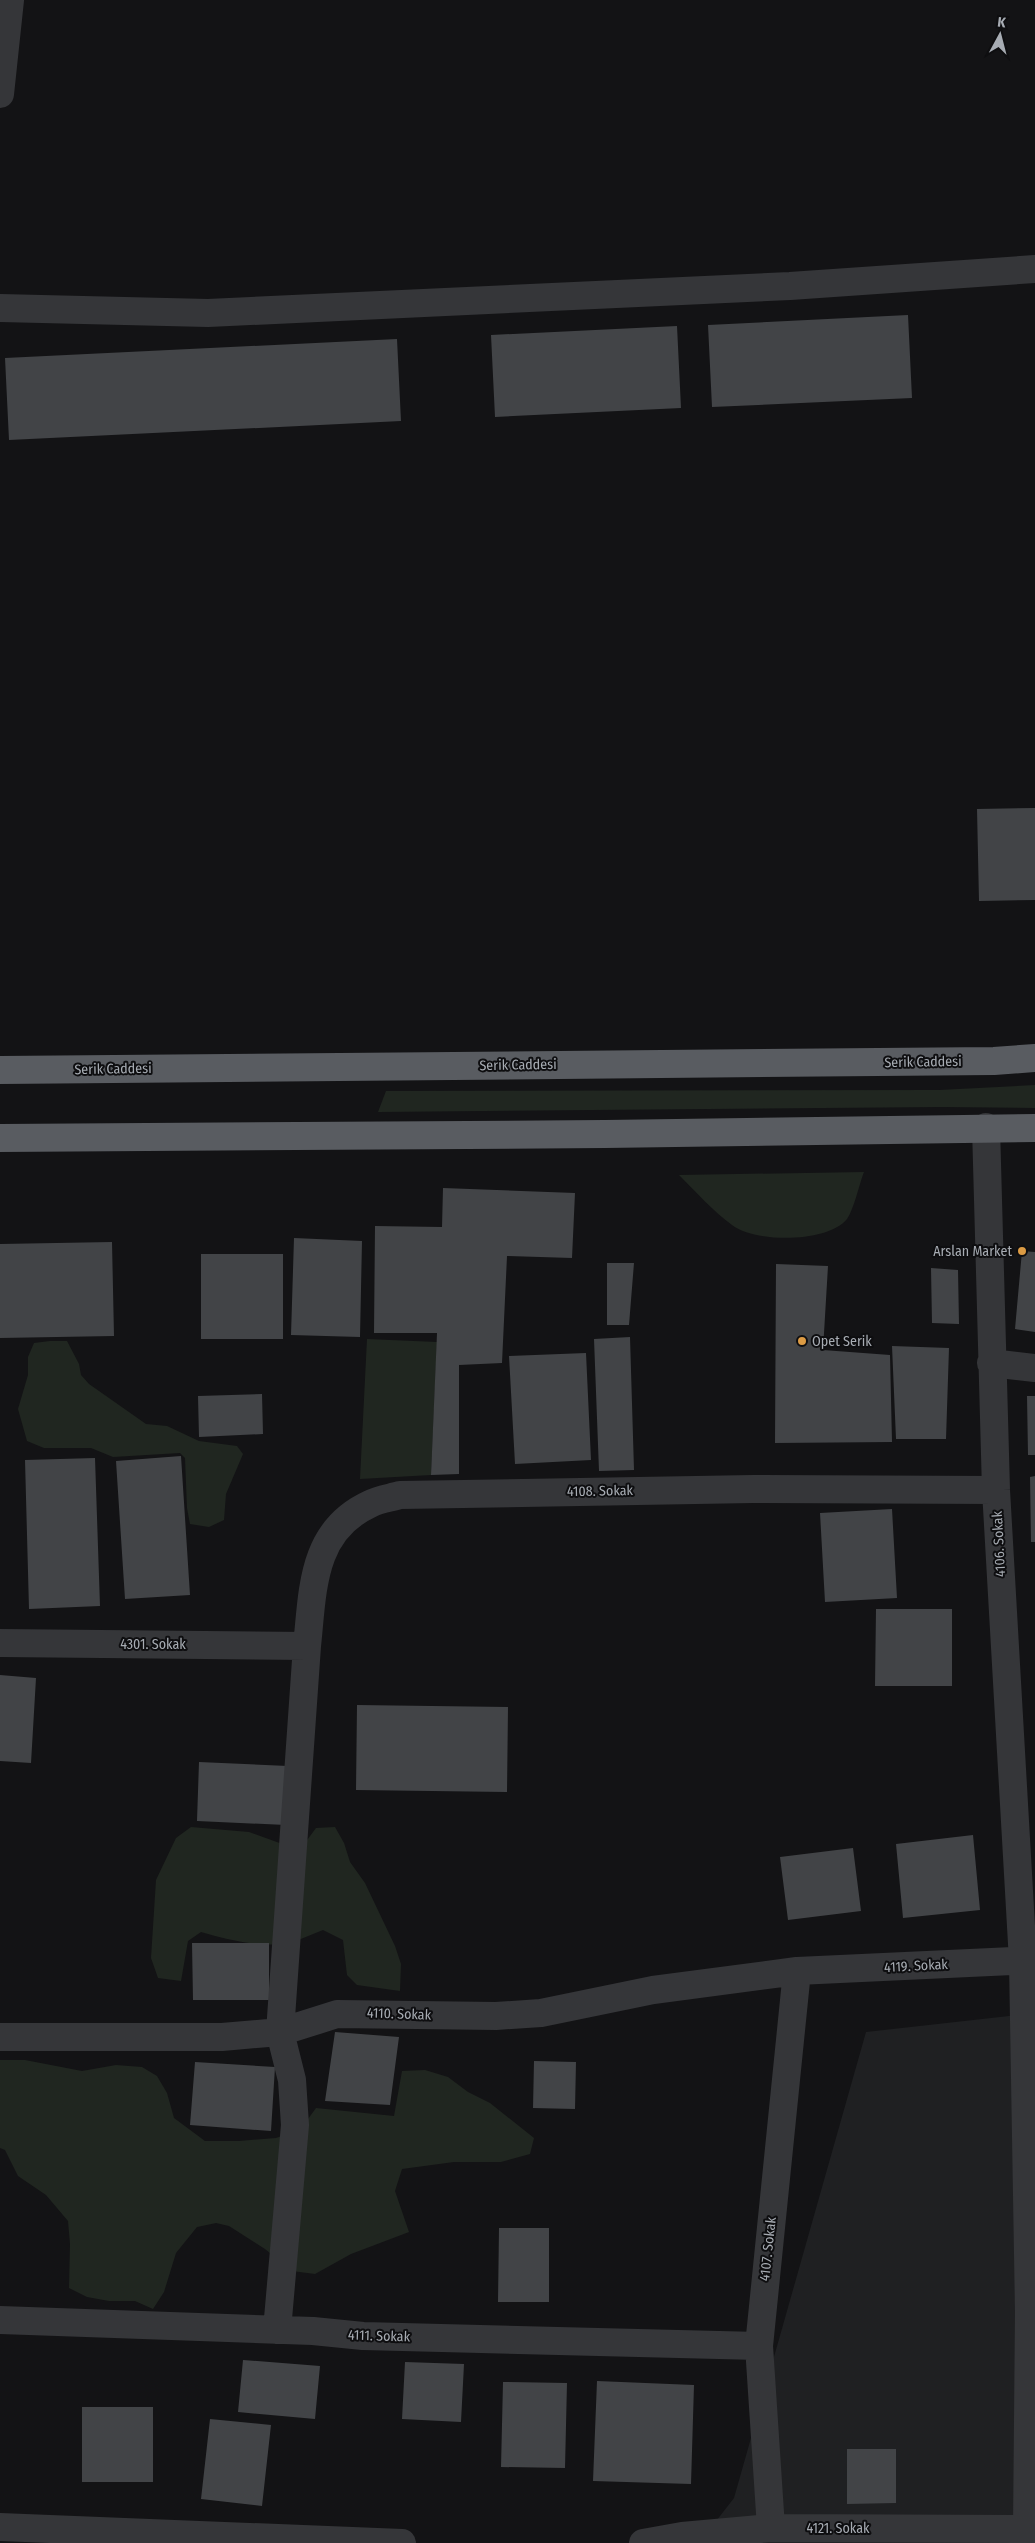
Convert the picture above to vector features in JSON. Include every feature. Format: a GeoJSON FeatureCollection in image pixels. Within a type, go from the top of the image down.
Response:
{"type":"FeatureCollection","features":[{"type":"Feature","properties":{"kind":"highway","name":"Serik Caddesi"},"geometry":{"type":"LineString","coordinates":[[0,1070],[984,1061],[1035,1058]]}},
{"type":"Feature","properties":{"kind":"highway"},"geometry":{"type":"LineString","coordinates":[[0,1138],[605,1134],[986,1127],[1035,1128]]}},
{"type":"Feature","properties":{"kind":"street"},"geometry":{"type":"LineString","coordinates":[[0,94],[10,0]]}},
{"type":"Feature","properties":{"kind":"street"},"geometry":{"type":"LineString","coordinates":[[0,308],[208,313],[790,286],[1035,269]]}},
{"type":"Feature","properties":{"kind":"street","name":"4106. Sokak"},"geometry":{"type":"LineString","coordinates":[[986,1127],[991,1363],[996,1490],[1029,1960],[1031,2529]]}},
{"type":"Feature","properties":{"kind":"street"},"geometry":{"type":"LineString","coordinates":[[991,1363],[1035,1368]]}},
{"type":"Feature","properties":{"kind":"street","name":"4108. Sokak"},"geometry":{"type":"LineString","coordinates":[[277,2330],[295,2125],[292,2080],[280,2032],[307,1646],[317,1573],[321,1556],[332,1532],[350,1516],[370,1503],[400,1495],[753,1489],[996,1490]]}},
{"type":"Feature","properties":{"kind":"street","name":"4301. Sokak"},"geometry":{"type":"LineString","coordinates":[[0,1643],[307,1646]]}},
{"type":"Feature","properties":{"kind":"street","name":"4119. Sokak"},"geometry":{"type":"LineString","coordinates":[[797,1971],[1029,1960]]}},
{"type":"Feature","properties":{"kind":"street","name":"4110. Sokak"},"geometry":{"type":"LineString","coordinates":[[0,2037],[222,2037],[280,2032],[337,2014],[496,2016],[541,2013],[653,1990],[797,1971]]}},
{"type":"Feature","properties":{"kind":"street","name":"4107. Sokak"},"geometry":{"type":"LineString","coordinates":[[771,2528],[759,2346],[797,1971]]}},
{"type":"Feature","properties":{"kind":"street","name":"4111. Sokak"},"geometry":{"type":"LineString","coordinates":[[0,2320],[277,2330],[363,2336],[759,2346]]}},
{"type":"Feature","properties":{"kind":"street"},"geometry":{"type":"LineString","coordinates":[[0,2527],[402,2543]]}},
{"type":"Feature","properties":{"kind":"street","name":"4121. Sokak"},"geometry":{"type":"LineString","coordinates":[[643,2543],[682,2536],[771,2528],[1031,2529]]}},
{"type":"Feature","properties":{"kind":"shaded area"},"geometry":{"type":"Polygon","coordinates":[[[1035,1085],[1035,1108],[942,1107],[378,1112],[386,1091],[939,1090],[1035,1085]]]}},
{"type":"Feature","properties":{"kind":"shaded area"},"geometry":{"type":"Polygon","coordinates":[[[864,1172],[847,1219],[838,1227],[824,1233],[791,1238],[757,1235],[732,1225],[711,1208],[679,1175],[864,1172]]]}},
{"type":"Feature","properties":{"kind":"shaded area"},"geometry":{"type":"Polygon","coordinates":[[[367,1339],[437,1342],[431,1475],[360,1479],[367,1339]]]}},
{"type":"Feature","properties":{"kind":"shaded area"},"geometry":{"type":"Polygon","coordinates":[[[67,1341],[79,1364],[81,1375],[89,1384],[146,1424],[167,1426],[199,1441],[237,1446],[243,1454],[226,1494],[224,1520],[209,1527],[190,1524],[187,1508],[185,1458],[180,1453],[113,1457],[91,1448],[44,1448],[27,1441],[18,1409],[28,1375],[28,1357],[34,1343],[67,1341]]]}},
{"type":"Feature","properties":{"kind":"shaded area"},"geometry":{"type":"Polygon","coordinates":[[[191,1827],[249,1832],[285,1845],[302,1847],[316,1828],[335,1827],[344,1843],[350,1862],[365,1883],[395,1946],[401,1964],[400,1991],[357,1985],[347,1975],[343,1940],[323,1930],[295,1941],[270,1945],[218,1937],[201,1932],[188,1941],[181,1981],[158,1978],[151,1958],[156,1880],[176,1838],[191,1827]]]}},
{"type":"Feature","properties":{"kind":"shaded area"},"geometry":{"type":"Polygon","coordinates":[[[1035,2013],[1035,2543],[699,2543],[734,2498],[866,2032],[1035,2013]]]}},
{"type":"Feature","properties":{"kind":"shaded area"},"geometry":{"type":"Polygon","coordinates":[[[0,2060],[25,2060],[82,2071],[116,2065],[142,2067],[157,2076],[167,2093],[174,2118],[205,2141],[276,2138],[300,2130],[316,2108],[394,2116],[402,2071],[425,2070],[448,2077],[468,2092],[490,2103],[534,2138],[530,2154],[501,2162],[454,2162],[402,2169],[395,2191],[409,2232],[351,2254],[315,2274],[292,2271],[265,2249],[229,2226],[216,2223],[197,2227],[176,2253],[164,2292],[153,2309],[135,2301],[109,2301],[87,2297],[69,2288],[70,2244],[68,2221],[46,2195],[18,2176],[5,2150],[0,2148],[0,2060]]]}},
{"type":"Feature","properties":{"kind":"building"},"geometry":{"type":"Polygon","coordinates":[[[908,315],[912,398],[712,407],[708,325],[908,315]]]}},
{"type":"Feature","properties":{"kind":"building"},"geometry":{"type":"Polygon","coordinates":[[[677,326],[681,408],[495,417],[491,335],[677,326]]]}},
{"type":"Feature","properties":{"kind":"building"},"geometry":{"type":"Polygon","coordinates":[[[397,339],[401,421],[9,440],[5,358],[397,339]]]}},
{"type":"Feature","properties":{"kind":"building"},"geometry":{"type":"Polygon","coordinates":[[[1035,808],[1035,900],[979,901],[977,809],[1035,808]]]}},
{"type":"Feature","properties":{"kind":"building"},"geometry":{"type":"Polygon","coordinates":[[[443,1188],[575,1193],[572,1258],[507,1256],[502,1363],[459,1365],[459,1474],[431,1475],[437,1333],[374,1333],[375,1226],[442,1227],[443,1188]]]}},
{"type":"Feature","properties":{"kind":"building"},"geometry":{"type":"Polygon","coordinates":[[[294,1238],[362,1241],[360,1337],[291,1335],[294,1238]]]}},
{"type":"Feature","properties":{"kind":"building"},"geometry":{"type":"Polygon","coordinates":[[[112,1242],[114,1336],[0,1338],[0,1244],[112,1242]]]}},
{"type":"Feature","properties":{"kind":"building"},"geometry":{"type":"Polygon","coordinates":[[[1022,1251],[1035,1252],[1035,1332],[1015,1329],[1022,1251]]]}},
{"type":"Feature","properties":{"kind":"building"},"geometry":{"type":"Polygon","coordinates":[[[201,1254],[283,1254],[283,1339],[201,1339],[201,1254]]]}},
{"type":"Feature","properties":{"kind":"building"},"geometry":{"type":"Polygon","coordinates":[[[607,1263],[634,1263],[629,1325],[607,1325],[607,1263]]]}},
{"type":"Feature","properties":{"kind":"building"},"geometry":{"type":"Polygon","coordinates":[[[776,1264],[828,1266],[823,1350],[890,1355],[892,1442],[775,1443],[776,1264]]]}},
{"type":"Feature","properties":{"kind":"building"},"geometry":{"type":"Polygon","coordinates":[[[931,1268],[958,1270],[959,1324],[932,1323],[931,1268]]]}},
{"type":"Feature","properties":{"kind":"building"},"geometry":{"type":"Polygon","coordinates":[[[630,1337],[634,1470],[599,1471],[594,1339],[630,1337]]]}},
{"type":"Feature","properties":{"kind":"building"},"geometry":{"type":"Polygon","coordinates":[[[892,1346],[949,1348],[946,1439],[896,1439],[892,1346]]]}},
{"type":"Feature","properties":{"kind":"building"},"geometry":{"type":"Polygon","coordinates":[[[586,1353],[591,1460],[515,1464],[509,1356],[586,1353]]]}},
{"type":"Feature","properties":{"kind":"building"},"geometry":{"type":"Polygon","coordinates":[[[262,1394],[263,1434],[199,1437],[198,1396],[262,1394]]]}},
{"type":"Feature","properties":{"kind":"building"},"geometry":{"type":"Polygon","coordinates":[[[1027,1396],[1035,1396],[1035,1455],[1028,1455],[1027,1396]]]}},
{"type":"Feature","properties":{"kind":"building"},"geometry":{"type":"Polygon","coordinates":[[[181,1456],[190,1595],[125,1599],[116,1461],[181,1456]]]}},
{"type":"Feature","properties":{"kind":"building"},"geometry":{"type":"Polygon","coordinates":[[[95,1458],[100,1606],[29,1609],[25,1460],[95,1458]]]}},
{"type":"Feature","properties":{"kind":"building"},"geometry":{"type":"Polygon","coordinates":[[[1035,1476],[1035,1542],[1031,1542],[1030,1477],[1035,1476]]]}},
{"type":"Feature","properties":{"kind":"building"},"geometry":{"type":"Polygon","coordinates":[[[892,1509],[897,1598],[825,1602],[820,1513],[892,1509]]]}},
{"type":"Feature","properties":{"kind":"building"},"geometry":{"type":"Polygon","coordinates":[[[876,1609],[952,1609],[952,1686],[875,1686],[876,1609]]]}},
{"type":"Feature","properties":{"kind":"building"},"geometry":{"type":"Polygon","coordinates":[[[0,1675],[36,1678],[31,1763],[0,1761],[0,1675]]]}},
{"type":"Feature","properties":{"kind":"building"},"geometry":{"type":"Polygon","coordinates":[[[357,1705],[508,1707],[507,1792],[356,1790],[357,1705]]]}},
{"type":"Feature","properties":{"kind":"building"},"geometry":{"type":"Polygon","coordinates":[[[199,1762],[288,1766],[286,1825],[197,1821],[199,1762]]]}},
{"type":"Feature","properties":{"kind":"building"},"geometry":{"type":"Polygon","coordinates":[[[973,1835],[980,1910],[903,1918],[896,1844],[973,1835]]]}},
{"type":"Feature","properties":{"kind":"building"},"geometry":{"type":"Polygon","coordinates":[[[853,1848],[861,1911],[788,1920],[780,1857],[853,1848]]]}},
{"type":"Feature","properties":{"kind":"building"},"geometry":{"type":"Polygon","coordinates":[[[192,1943],[269,1943],[269,2000],[193,2000],[192,1943]]]}},
{"type":"Feature","properties":{"kind":"building"},"geometry":{"type":"Polygon","coordinates":[[[335,2032],[399,2037],[390,2105],[325,2101],[335,2032]]]}},
{"type":"Feature","properties":{"kind":"building"},"geometry":{"type":"Polygon","coordinates":[[[534,2061],[576,2062],[575,2109],[533,2108],[534,2061]]]}},
{"type":"Feature","properties":{"kind":"building"},"geometry":{"type":"Polygon","coordinates":[[[195,2062],[275,2067],[271,2131],[190,2125],[195,2062]]]}},
{"type":"Feature","properties":{"kind":"building"},"geometry":{"type":"Polygon","coordinates":[[[499,2228],[549,2228],[549,2302],[498,2302],[499,2228]]]}},
{"type":"Feature","properties":{"kind":"building"},"geometry":{"type":"Polygon","coordinates":[[[243,2360],[320,2366],[315,2419],[238,2412],[243,2360]]]}},
{"type":"Feature","properties":{"kind":"building"},"geometry":{"type":"Polygon","coordinates":[[[405,2362],[464,2364],[461,2422],[402,2419],[405,2362]]]}},
{"type":"Feature","properties":{"kind":"building"},"geometry":{"type":"Polygon","coordinates":[[[597,2381],[694,2385],[691,2484],[593,2481],[597,2381]]]}},
{"type":"Feature","properties":{"kind":"building"},"geometry":{"type":"Polygon","coordinates":[[[503,2382],[567,2383],[565,2468],[501,2467],[503,2382]]]}},
{"type":"Feature","properties":{"kind":"building"},"geometry":{"type":"Polygon","coordinates":[[[82,2407],[153,2407],[153,2482],[82,2482],[82,2407]]]}},
{"type":"Feature","properties":{"kind":"building"},"geometry":{"type":"Polygon","coordinates":[[[210,2419],[271,2425],[262,2506],[201,2499],[210,2419]]]}},
{"type":"Feature","properties":{"kind":"building"},"geometry":{"type":"Polygon","coordinates":[[[847,2449],[896,2449],[896,2503],[847,2504],[847,2449]]]}},
{"type":"Feature","properties":{"kind":"place","name":"Arslan Market"},"geometry":{"type":"Point","coordinates":[1022,1251]}},
{"type":"Feature","properties":{"kind":"place","name":"Opet Serik"},"geometry":{"type":"Point","coordinates":[802,1341]}}]}
